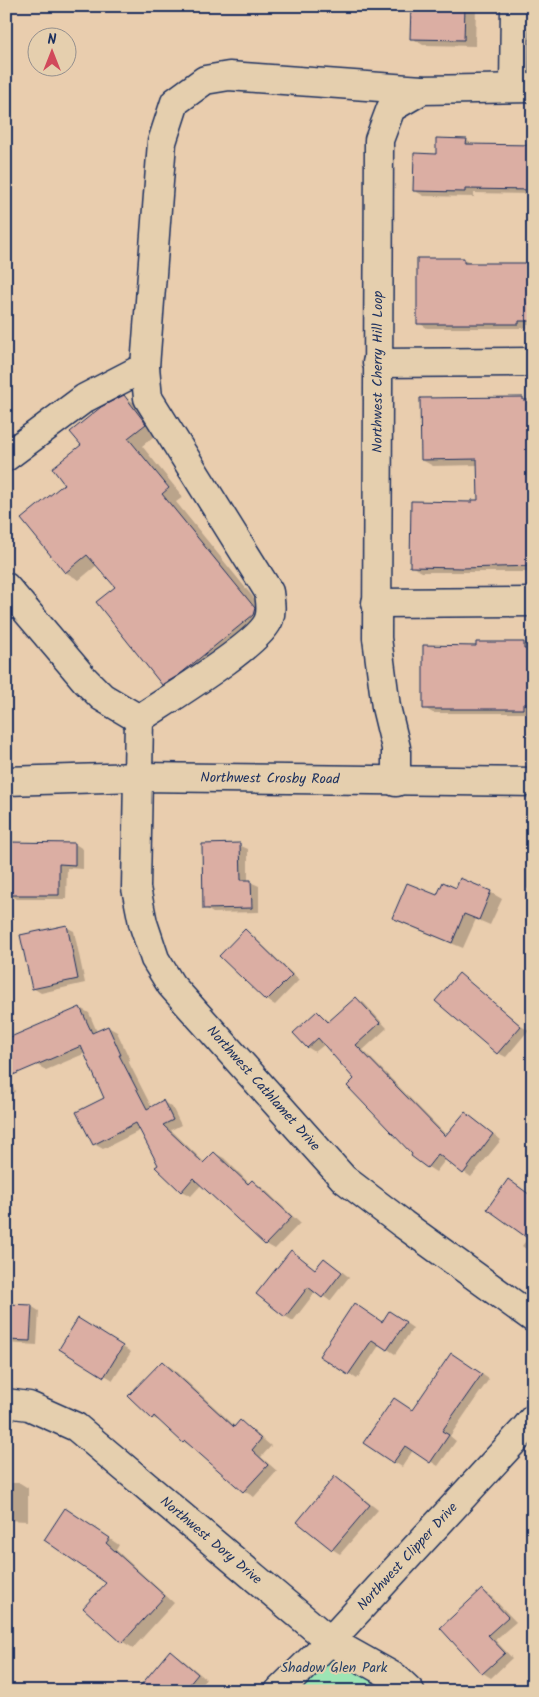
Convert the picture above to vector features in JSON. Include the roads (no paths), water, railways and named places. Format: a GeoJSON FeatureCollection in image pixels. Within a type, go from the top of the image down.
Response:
{"type":"FeatureCollection","features":[{"type":"Feature","properties":{"kind":"street"},"geometry":{"type":"LineString","coordinates":[[514,6],[524,88]]}},
{"type":"Feature","properties":{"kind":"street"},"geometry":{"type":"LineString","coordinates":[[6,587],[85,680],[102,697],[139,719],[222,664],[259,634],[269,620],[271,605],[269,592],[148,398],[144,367],[162,142],[175,102],[205,80],[229,76],[422,90]]}},
{"type":"Feature","properties":{"kind":"street","name":"Northwest Cherry Hill Loop"},"geometry":{"type":"LineString","coordinates":[[396,782],[396,748],[386,707],[377,638],[376,603],[379,140],[391,108],[422,90],[524,88]]}},
{"type":"Feature","properties":{"kind":"street"},"geometry":{"type":"LineString","coordinates":[[378,363],[533,362]]}},
{"type":"Feature","properties":{"kind":"street"},"geometry":{"type":"LineString","coordinates":[[6,457],[84,398],[144,367]]}},
{"type":"Feature","properties":{"kind":"street"},"geometry":{"type":"LineString","coordinates":[[376,603],[533,602]]}},
{"type":"Feature","properties":{"kind":"street","name":"Northwest Cathlamet Drive"},"geometry":{"type":"LineString","coordinates":[[139,719],[136,888],[143,923],[155,959],[171,985],[344,1179],[533,1318]]}},
{"type":"Feature","properties":{"kind":"street","name":"Northwest Crosby Road"},"geometry":{"type":"LineString","coordinates":[[6,781],[139,777],[396,782],[533,782]]}},
{"type":"Feature","properties":{"kind":"street","name":"Northwest Dory Drive"},"geometry":{"type":"LineString","coordinates":[[6,1402],[29,1406],[76,1427],[330,1640],[396,1678],[410,1691]]}},
{"type":"Feature","properties":{"kind":"street","name":"Northwest Clipper Drive"},"geometry":{"type":"LineString","coordinates":[[279,1691],[330,1640],[533,1419]]}},
{"type":"Feature","properties":{"kind":"park label","name":"Shadow Glen Park"},"geometry":{"type":"Point","coordinates":[334,1668]}}]}
